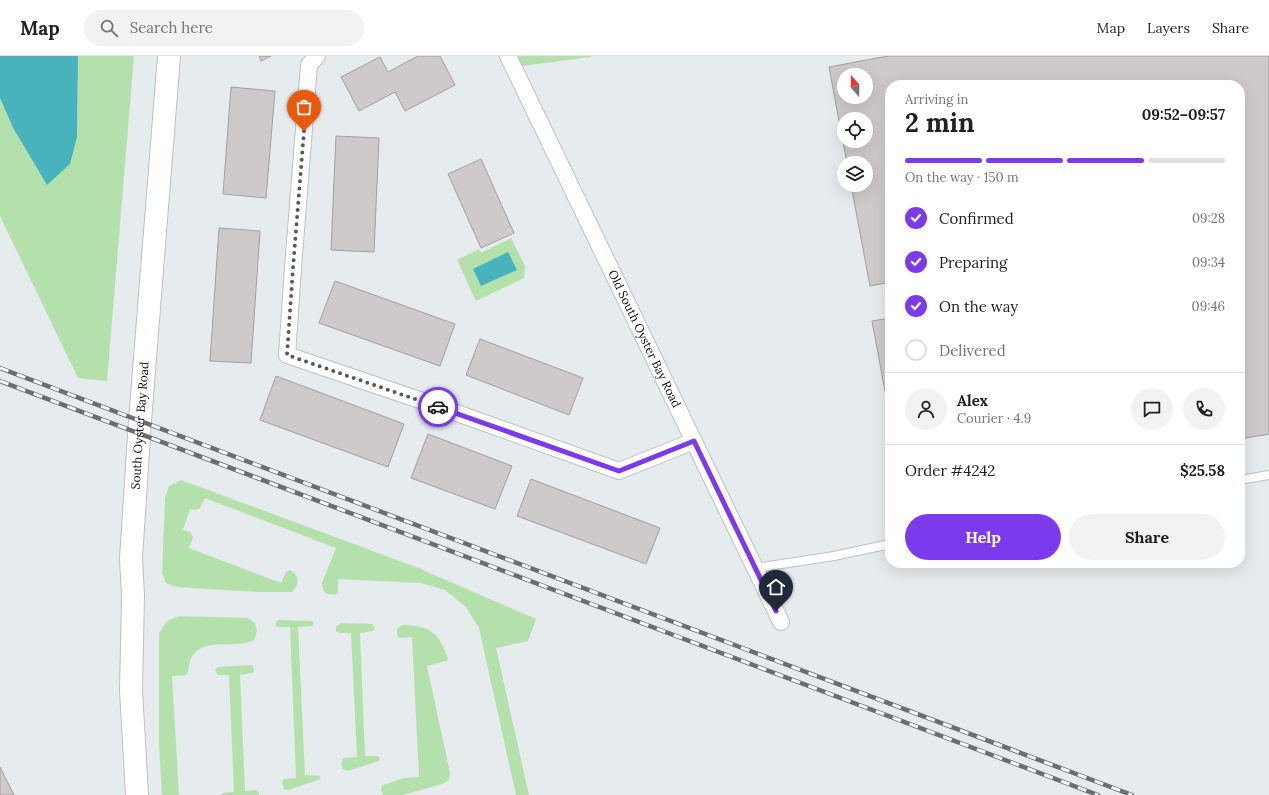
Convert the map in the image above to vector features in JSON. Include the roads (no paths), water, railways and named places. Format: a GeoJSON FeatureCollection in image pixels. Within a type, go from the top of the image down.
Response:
{"type":"FeatureCollection","features":[{"type":"Feature","properties":{"kind":"main road","name":"South Oyster Bay Road"},"geometry":{"type":"LineString","coordinates":[[137,795],[131,690],[133,596],[132,550],[141,405],[169,56]]}},
{"type":"Feature","properties":{"kind":"street"},"geometry":{"type":"LineString","coordinates":[[317,56],[309,65],[287,355],[619,471],[694,441]]}},
{"type":"Feature","properties":{"kind":"street","name":"Old South Oyster Bay Road"},"geometry":{"type":"LineString","coordinates":[[508,56],[781,622]]}},
{"type":"Feature","properties":{"kind":"lane"},"geometry":{"type":"LineString","coordinates":[[1245,479],[1269,475]]}},
{"type":"Feature","properties":{"kind":"lane"},"geometry":{"type":"LineString","coordinates":[[755,568],[834,556],[885,545]]}},
{"type":"Feature","properties":{"kind":"water"},"geometry":{"type":"Polygon","coordinates":[[[0,56],[78,56],[77,137],[70,164],[47,185],[13,128],[0,98],[0,56]]]}},
{"type":"Feature","properties":{"kind":"water"},"geometry":{"type":"Polygon","coordinates":[[[508,252],[517,270],[481,286],[473,269],[508,252]]]}},
{"type":"Feature","properties":{"kind":"railway"},"geometry":{"type":"LineString","coordinates":[[0,368],[1132,795]]}},
{"type":"Feature","properties":{"kind":"railway"},"geometry":{"type":"LineString","coordinates":[[0,381],[1098,795]]}}]}
